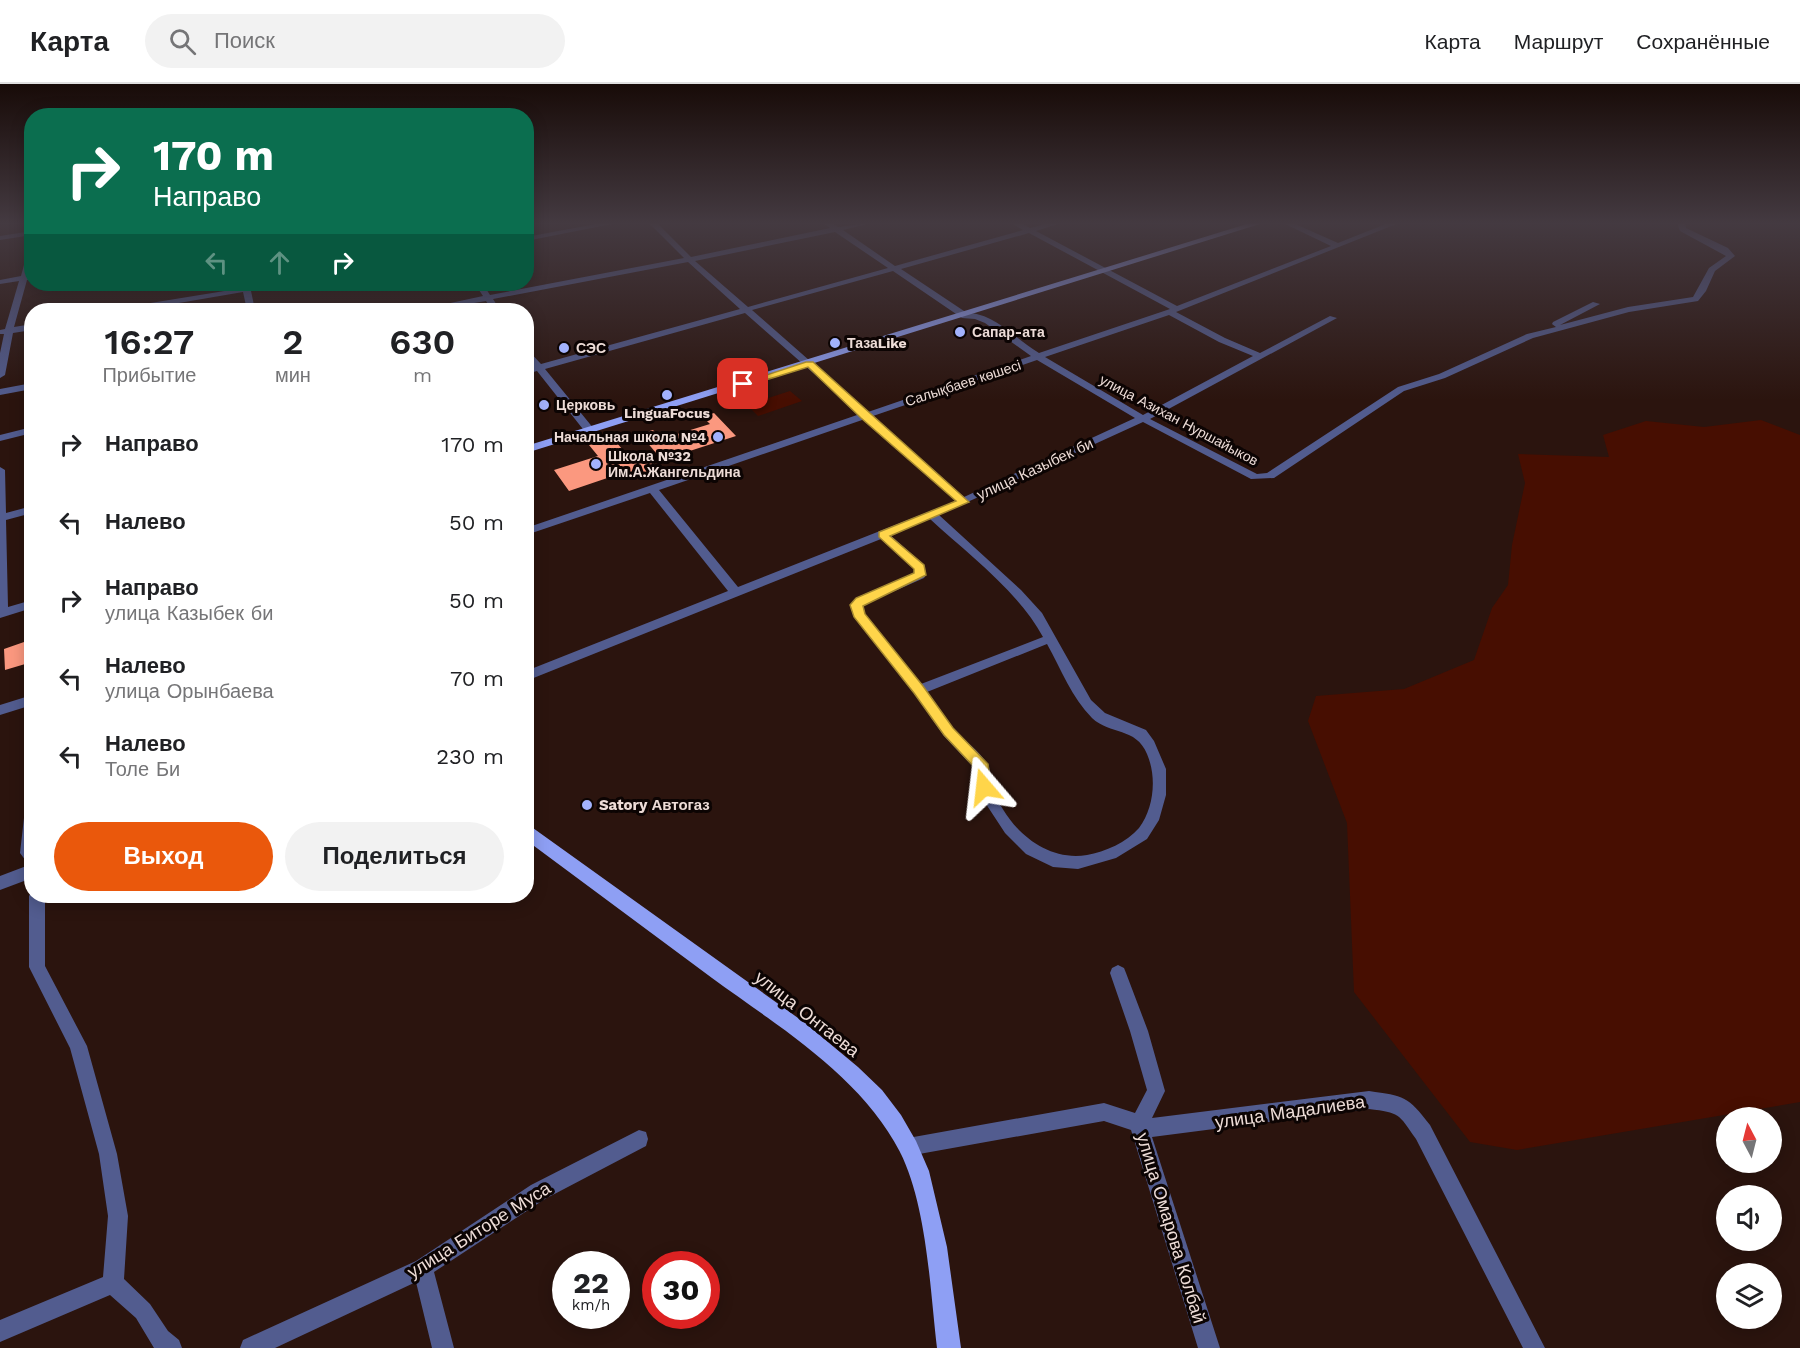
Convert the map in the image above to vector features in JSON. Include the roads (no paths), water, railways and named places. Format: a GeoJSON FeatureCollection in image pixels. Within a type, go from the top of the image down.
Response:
{"type":"FeatureCollection","features":[{"type":"Feature","properties":{"kind":"main road"},"geometry":{"type":"LineString","coordinates":[[534,448],[1076,282]]}},
{"type":"Feature","properties":{"kind":"main road","name":"улица Онтаева"},"geometry":{"type":"LineString","coordinates":[[534,836],[829,1054],[882,1107],[908,1147],[924,1198],[938,1264],[949,1348]]}},
{"type":"Feature","properties":{"kind":"street"},"geometry":{"type":"LineString","coordinates":[[534,289],[571,282]]}},
{"type":"Feature","properties":{"kind":"street"},"geometry":{"type":"LineString","coordinates":[[713,282],[809,364],[963,502]]}},
{"type":"Feature","properties":{"kind":"street"},"geometry":{"type":"LineString","coordinates":[[534,369],[844,282]]}},
{"type":"Feature","properties":{"kind":"street","name":"улица Азихан Нуршайыков"},"geometry":{"type":"LineString","coordinates":[[915,282],[965,316],[976,316],[988,321],[1030,352],[1119,406],[1245,474],[1256,477],[1270,476],[1401,389],[1442,376],[1530,336],[1628,310],[1695,299],[1706,282]]}},
{"type":"Feature","properties":{"kind":"street"},"geometry":{"type":"LineString","coordinates":[[1125,282],[1222,340],[1260,356]]}},
{"type":"Feature","properties":{"kind":"street","name":"Салықбаев көшесі"},"geometry":{"type":"LineString","coordinates":[[534,529],[1041,357],[1173,311],[1247,282]]}},
{"type":"Feature","properties":{"kind":"street"},"geometry":{"type":"LineString","coordinates":[[0,375],[4,332],[24,286]]}},
{"type":"Feature","properties":{"kind":"street"},"geometry":{"type":"LineString","coordinates":[[161,303],[221,291]]}},
{"type":"Feature","properties":{"kind":"street"},"geometry":{"type":"LineString","coordinates":[[482,291],[490,303]]}},
{"type":"Feature","properties":{"kind":"street"},"geometry":{"type":"LineString","coordinates":[[459,303],[523,291]]}},
{"type":"Feature","properties":{"kind":"street"},"geometry":{"type":"LineString","coordinates":[[1530,336],[1596,303]]}},
{"type":"Feature","properties":{"kind":"street","name":"улица Казыбек би"},"geometry":{"type":"LineString","coordinates":[[534,673],[963,502],[1144,418],[1333,318]]}},
{"type":"Feature","properties":{"kind":"street"},"geometry":{"type":"LineString","coordinates":[[4,332],[24,328]]}},
{"type":"Feature","properties":{"kind":"street"},"geometry":{"type":"LineString","coordinates":[[534,361],[590,431]]}},
{"type":"Feature","properties":{"kind":"street"},"geometry":{"type":"LineString","coordinates":[[0,392],[24,388]]}},
{"type":"Feature","properties":{"kind":"street"},"geometry":{"type":"LineString","coordinates":[[0,438],[24,432]]}},
{"type":"Feature","properties":{"kind":"street"},"geometry":{"type":"LineString","coordinates":[[0,470],[1,614],[24,607]]}},
{"type":"Feature","properties":{"kind":"street"},"geometry":{"type":"LineString","coordinates":[[653,490],[736,593]]}},
{"type":"Feature","properties":{"kind":"street"},"geometry":{"type":"LineString","coordinates":[[1,517],[24,511]]}},
{"type":"Feature","properties":{"kind":"street"},"geometry":{"type":"LineString","coordinates":[[883,535],[920,568],[920,575],[860,601],[856,605],[859,615],[919,690],[949,732],[983,768],[984,787],[995,803],[1001,818],[1028,848],[1051,861],[1070,864],[1088,862],[1118,851],[1144,833],[1157,807],[1159,766],[1146,739],[1141,734],[1100,717],[1086,703],[1038,616],[1017,593],[932,515]]}},
{"type":"Feature","properties":{"kind":"street"},"geometry":{"type":"LineString","coordinates":[[919,690],[1049,639]]}},
{"type":"Feature","properties":{"kind":"street"},"geometry":{"type":"LineString","coordinates":[[0,710],[24,702]]}},
{"type":"Feature","properties":{"kind":"street"},"geometry":{"type":"LineString","coordinates":[[0,884],[24,874]]}},
{"type":"Feature","properties":{"kind":"street"},"geometry":{"type":"LineString","coordinates":[[37,903],[38,968],[78,1046],[108,1154],[118,1216],[113,1282]]}},
{"type":"Feature","properties":{"kind":"street","name":"улица Омарова Колбай"},"geometry":{"type":"LineString","coordinates":[[1118,973],[1139,1031],[1156,1091],[1139,1125],[1209,1348]]}},
{"type":"Feature","properties":{"kind":"street","name":"улица Мадалиева"},"geometry":{"type":"LineString","coordinates":[[908,1147],[1104,1112],[1123,1115],[1139,1125],[1156,1128],[1369,1100],[1398,1104],[1409,1113],[1434,1152],[1534,1348]]}},
{"type":"Feature","properties":{"kind":"street","name":"улица Биторе Муса"},"geometry":{"type":"LineString","coordinates":[[251,1348],[423,1268],[537,1192],[639,1139]]}},
{"type":"Feature","properties":{"kind":"street"},"geometry":{"type":"LineString","coordinates":[[423,1268],[442,1348]]}},
{"type":"Feature","properties":{"kind":"street"},"geometry":{"type":"LineString","coordinates":[[0,1331],[113,1282]]}},
{"type":"Feature","properties":{"kind":"street"},"geometry":{"type":"LineString","coordinates":[[113,1282],[143,1311],[165,1344]]}},
{"type":"Feature","properties":{"kind":"place","name":"Сапар-ата"},"geometry":{"type":"Point","coordinates":[960,332]}},
{"type":"Feature","properties":{"kind":"place","name":"ТазаLike"},"geometry":{"type":"Point","coordinates":[835,343]}},
{"type":"Feature","properties":{"kind":"place","name":"СЭС"},"geometry":{"type":"Point","coordinates":[564,348]}},
{"type":"Feature","properties":{"kind":"place","name":"LinguaFocus"},"geometry":{"type":"Point","coordinates":[667,395]}},
{"type":"Feature","properties":{"kind":"place","name":"Церковь"},"geometry":{"type":"Point","coordinates":[544,405]}},
{"type":"Feature","properties":{"kind":"place","name":"Начальная школа №4"},"geometry":{"type":"Point","coordinates":[718,437]}},
{"type":"Feature","properties":{"kind":"place","name":"Школа №32 Им.А.Жангельдина"},"geometry":{"type":"Point","coordinates":[596,464]}},
{"type":"Feature","properties":{"kind":"place","name":"Satory Автогаз"},"geometry":{"type":"Point","coordinates":[587,805]}}]}
